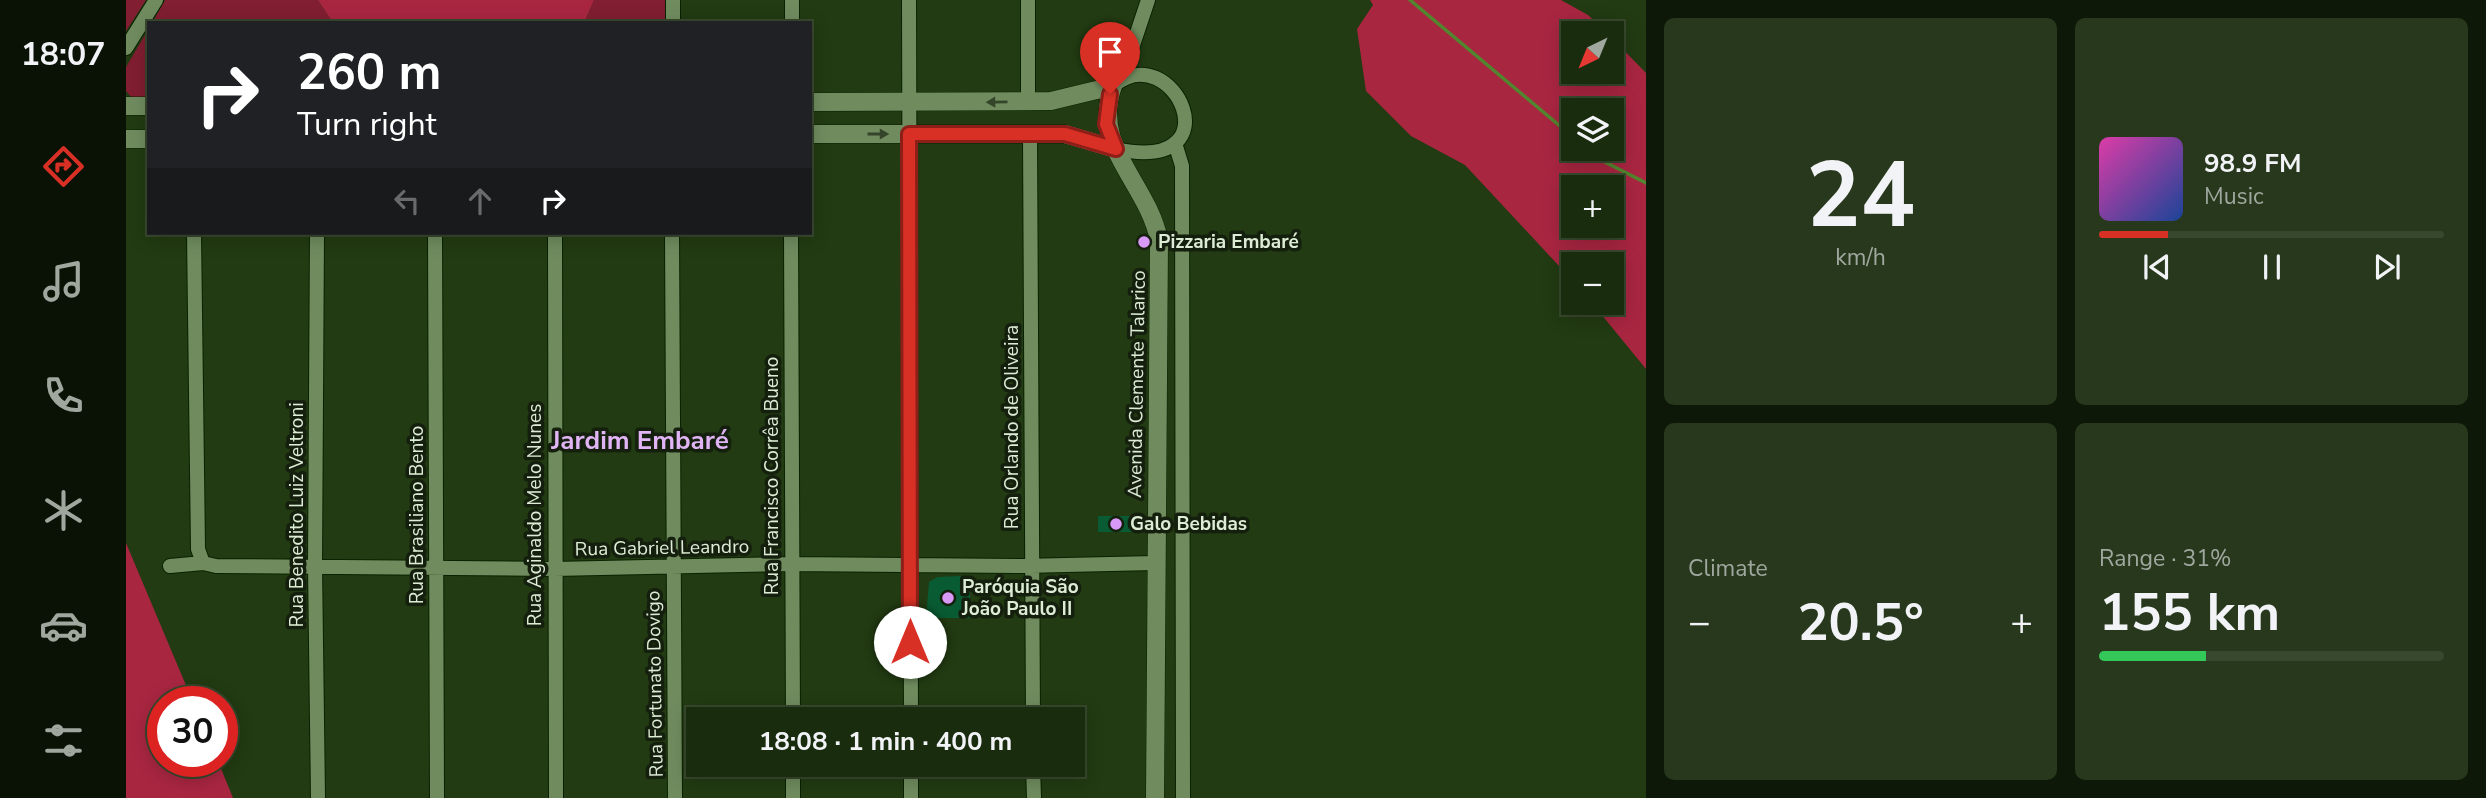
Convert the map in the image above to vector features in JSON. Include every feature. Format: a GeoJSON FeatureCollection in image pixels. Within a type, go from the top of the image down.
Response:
{"type":"FeatureCollection","features":[{"type":"Feature","properties":{"kind":"street"},"geometry":{"type":"LineString","coordinates":[[126,48],[156,0]]}},
{"type":"Feature","properties":{"kind":"street"},"geometry":{"type":"LineString","coordinates":[[673,0],[673,21]]}},
{"type":"Feature","properties":{"kind":"street"},"geometry":{"type":"LineString","coordinates":[[792,0],[792,21]]}},
{"type":"Feature","properties":{"kind":"street"},"geometry":{"type":"LineString","coordinates":[[909,0],[911,707]]}},
{"type":"Feature","properties":{"kind":"street"},"geometry":{"type":"LineString","coordinates":[[1028,0],[1028,101]]}},
{"type":"Feature","properties":{"kind":"street","name":"Avenida Clemente Talarico"},"geometry":{"type":"LineString","coordinates":[[1148,0],[1132,48],[1114,75],[1105,117],[1116,149],[1150,210],[1158,240],[1155,798]]}},
{"type":"Feature","properties":{"kind":"street"},"geometry":{"type":"LineString","coordinates":[[812,102],[1051,101],[1113,86],[1125,79],[1142,77],[1158,80],[1173,89],[1182,102],[1185,119],[1181,135],[1175,143],[1150,154],[1116,149],[1065,134],[812,134]]}},
{"type":"Feature","properties":{"kind":"street"},"geometry":{"type":"LineString","coordinates":[[126,106],[147,106]]}},
{"type":"Feature","properties":{"kind":"street","name":"Rua Orlando de Oliveira"},"geometry":{"type":"LineString","coordinates":[[1030,135],[1033,707]]}},
{"type":"Feature","properties":{"kind":"street"},"geometry":{"type":"LineString","coordinates":[[126,139],[147,139]]}},
{"type":"Feature","properties":{"kind":"street"},"geometry":{"type":"LineString","coordinates":[[1175,143],[1182,166],[1183,798]]}},
{"type":"Feature","properties":{"kind":"street"},"geometry":{"type":"LineString","coordinates":[[194,235],[198,550],[203,563]]}},
{"type":"Feature","properties":{"kind":"street","name":"Rua Benedito Luiz Veltroni"},"geometry":{"type":"LineString","coordinates":[[317,235],[315,565],[318,798]]}},
{"type":"Feature","properties":{"kind":"street","name":"Rua Brasiliano Bento"},"geometry":{"type":"LineString","coordinates":[[435,235],[437,798]]}},
{"type":"Feature","properties":{"kind":"street","name":"Rua Aginaldo Melo Nunes"},"geometry":{"type":"LineString","coordinates":[[555,235],[556,798]]}},
{"type":"Feature","properties":{"kind":"street","name":"Rua Fortunato Dovigo"},"geometry":{"type":"LineString","coordinates":[[672,235],[675,798]]}},
{"type":"Feature","properties":{"kind":"street","name":"Rua Francisco Corrêa Bueno"},"geometry":{"type":"LineString","coordinates":[[791,235],[793,707]]}},
{"type":"Feature","properties":{"kind":"street","name":"Rua Gabriel Leandro"},"geometry":{"type":"LineString","coordinates":[[170,566],[203,563],[216,566],[554,569],[792,564],[1155,564]]}},
{"type":"Feature","properties":{"kind":"street"},"geometry":{"type":"LineString","coordinates":[[793,777],[793,798]]}},
{"type":"Feature","properties":{"kind":"street"},"geometry":{"type":"LineString","coordinates":[[911,777],[911,798]]}},
{"type":"Feature","properties":{"kind":"street"},"geometry":{"type":"LineString","coordinates":[[1033,777],[1034,798]]}},
{"type":"Feature","properties":{"kind":"shaded area"},"geometry":{"type":"Polygon","coordinates":[[[126,0],[146,0],[126,31],[126,0]]]}},
{"type":"Feature","properties":{"kind":"shaded area"},"geometry":{"type":"Polygon","coordinates":[[[165,0],[318,0],[332,21],[153,21],[165,0]]]}},
{"type":"Feature","properties":{"kind":"shaded area"},"geometry":{"type":"Polygon","coordinates":[[[318,0],[594,0],[585,21],[332,21],[318,0]]]}},
{"type":"Feature","properties":{"kind":"shaded area"},"geometry":{"type":"Polygon","coordinates":[[[594,0],[667,0],[666,21],[585,21],[594,0]]]}},
{"type":"Feature","properties":{"kind":"shaded area"},"geometry":{"type":"Polygon","coordinates":[[[1370,0],[1561,0],[1594,21],[1561,21],[1561,84],[1624,84],[1624,50],[1646,73],[1646,369],[1602,315],[1624,315],[1624,252],[1561,252],[1561,268],[1465,165],[1411,136],[1366,91],[1357,29],[1373,5],[1370,0]]]}},
{"type":"Feature","properties":{"kind":"shaded area"},"geometry":{"type":"Polygon","coordinates":[[[147,31],[147,102],[132,98],[126,91],[126,67],[147,31]]]}},
{"type":"Feature","properties":{"kind":"shaded area"},"geometry":{"type":"Polygon","coordinates":[[[126,543],[186,686],[147,686],[147,777],[224,777],[233,798],[126,798],[126,543]]]}},
{"type":"Feature","properties":{"kind":"building","name":"Galo Bebidas"},"geometry":{"type":"Polygon","coordinates":[[[1098,516],[1134,516],[1134,532],[1098,532],[1098,516]]]}},
{"type":"Feature","properties":{"kind":"building","name":"Paróquia São João Paulo II"},"geometry":{"type":"Polygon","coordinates":[[[970,576],[970,618],[926,618],[929,582],[937,577],[970,576]]]}},
{"type":"Feature","properties":{"kind":"waterway"},"geometry":{"type":"LineString","coordinates":[[1410,0],[1561,127]]}},
{"type":"Feature","properties":{"kind":"waterway"},"geometry":{"type":"LineString","coordinates":[[1603,161],[1646,183]]}},
{"type":"Feature","properties":{"kind":"place","name":"Pizzaria Embaré"},"geometry":{"type":"Point","coordinates":[1144,242]}},
{"type":"Feature","properties":{"kind":"place","name":"Galo Bebidas"},"geometry":{"type":"Point","coordinates":[1116,524]}},
{"type":"Feature","properties":{"kind":"place","name":"Paróquia São João Paulo II"},"geometry":{"type":"Point","coordinates":[948,598]}},
{"type":"Feature","properties":{"kind":"district","name":"Jardim Embaré"},"geometry":{"type":"Point","coordinates":[640,440]}},
{"type":"Feature","properties":{"kind":"route"},"geometry":{"type":"LineString","coordinates":[[910,642],[909,134],[1065,134],[1116,149],[1105,117],[1110,94]]}}]}
